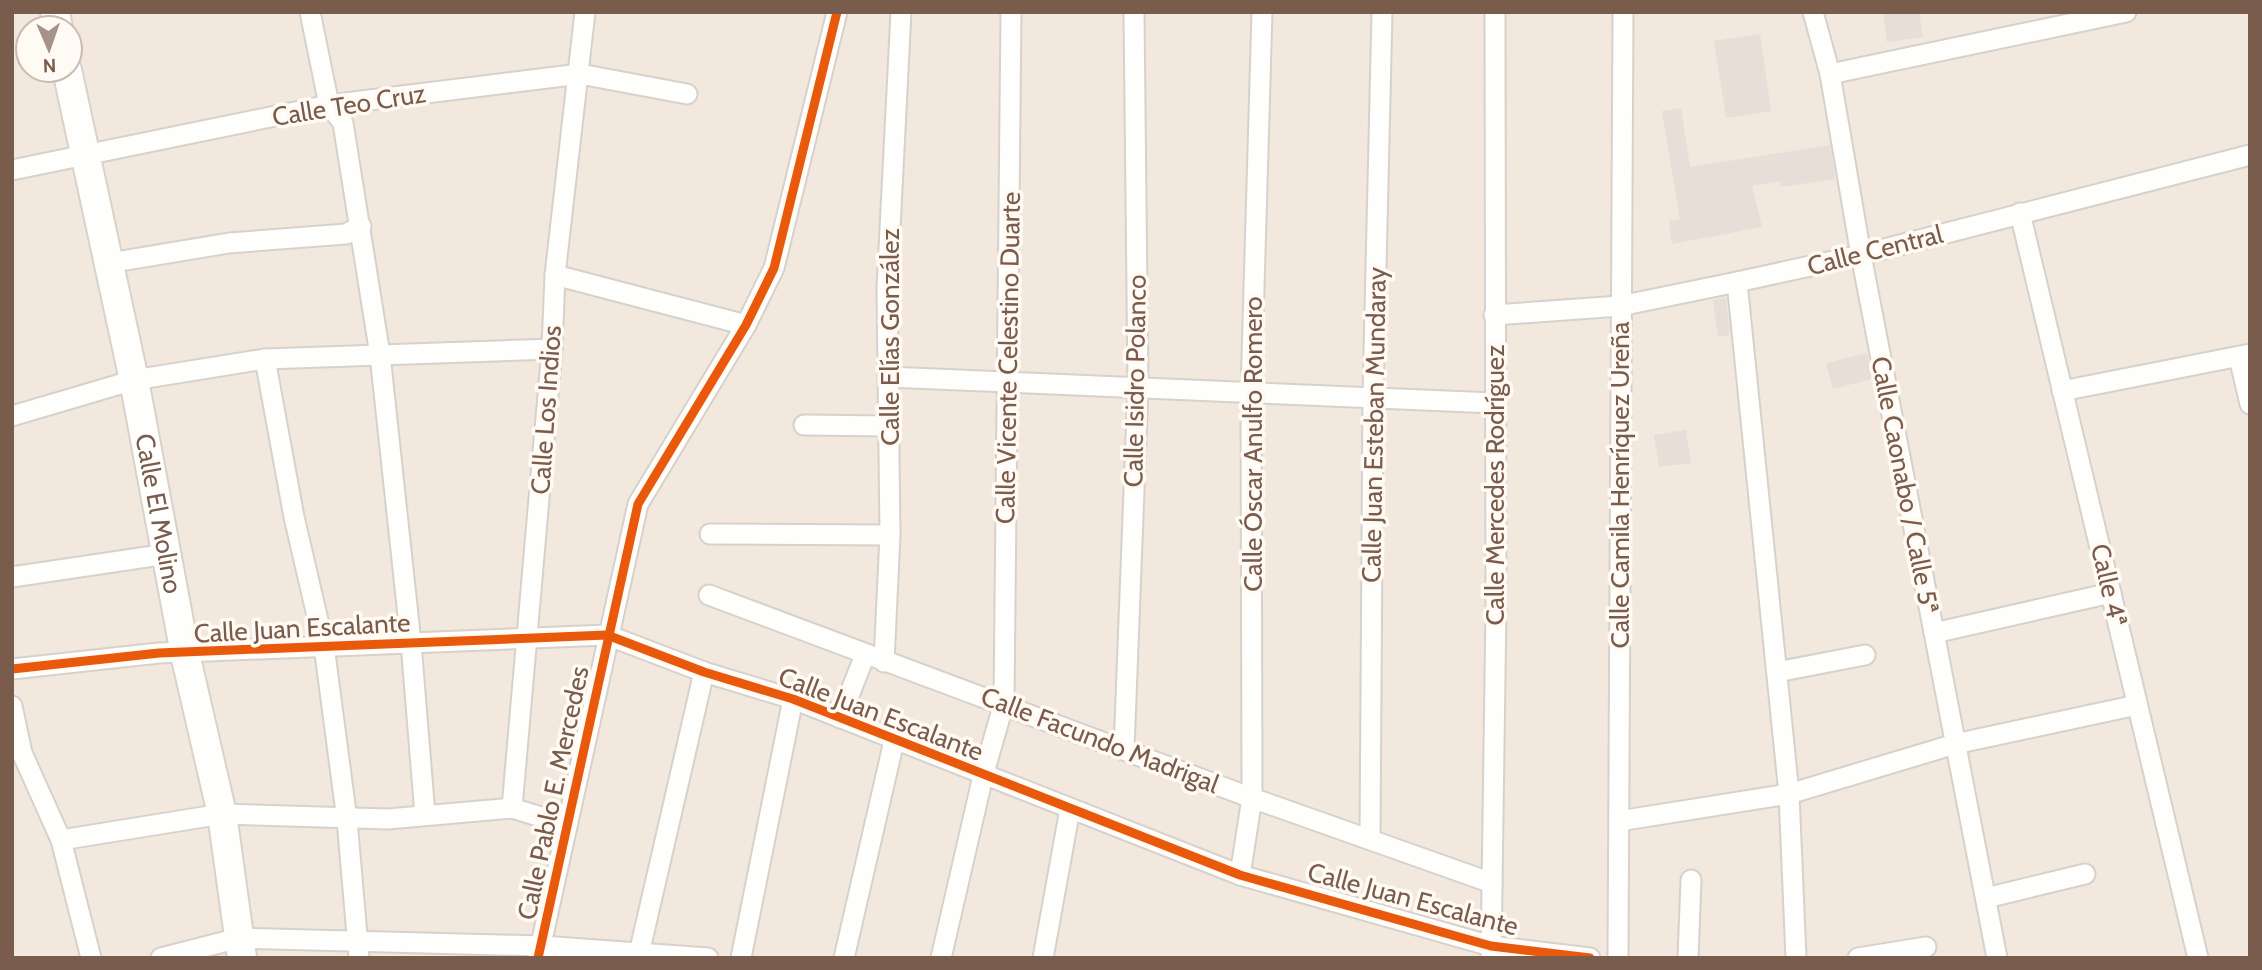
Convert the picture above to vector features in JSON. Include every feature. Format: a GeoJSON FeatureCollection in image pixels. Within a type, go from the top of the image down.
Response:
{"type":"FeatureCollection","features":[{"type":"Feature","properties":{"kind":"street"},"geometry":{"type":"LineString","coordinates":[[310,12],[329,105],[343,123],[380,355],[411,643],[425,815]]}},
{"type":"Feature","properties":{"kind":"street","name":"Calle Los Indios"},"geometry":{"type":"LineString","coordinates":[[512,808],[552,349],[555,275],[585,12]]}},
{"type":"Feature","properties":{"kind":"street","name":"Calle Pablo E. Mercedes"},"geometry":{"type":"LineString","coordinates":[[540,952],[607,635],[638,503],[746,325],[774,268],[837,12]]}},
{"type":"Feature","properties":{"kind":"street","name":"Calle Elías González"},"geometry":{"type":"LineString","coordinates":[[884,662],[890,535],[887,288],[901,12]]}},
{"type":"Feature","properties":{"kind":"street","name":"Calle Vicente Celestino Duarte"},"geometry":{"type":"LineString","coordinates":[[941,958],[983,776],[1004,703],[1011,12]]}},
{"type":"Feature","properties":{"kind":"street","name":"Calle Isidro Polanco"},"geometry":{"type":"LineString","coordinates":[[1124,750],[1138,387],[1134,12]]}},
{"type":"Feature","properties":{"kind":"street","name":"Calle Óscar Anulfo Romero"},"geometry":{"type":"LineString","coordinates":[[1240,875],[1252,798],[1251,391],[1262,12]]}},
{"type":"Feature","properties":{"kind":"street","name":"Calle Juan Esteban Mundaray"},"geometry":{"type":"LineString","coordinates":[[1370,839],[1373,396],[1382,12]]}},
{"type":"Feature","properties":{"kind":"street","name":"Calle Mercedes Rodríguez"},"geometry":{"type":"LineString","coordinates":[[1491,952],[1496,607],[1495,12]]}},
{"type":"Feature","properties":{"kind":"street","name":"Calle Camila Henríquez Ureña"},"geometry":{"type":"LineString","coordinates":[[1618,958],[1623,12]]}},
{"type":"Feature","properties":{"kind":"street","name":"Calle Caonabo / Calle 5ª"},"geometry":{"type":"LineString","coordinates":[[1813,12],[1830,74],[1860,255],[1997,958]]}},
{"type":"Feature","properties":{"kind":"street"},"geometry":{"type":"LineString","coordinates":[[1830,74],[2126,12]]}},
{"type":"Feature","properties":{"kind":"street","name":"Calle Teo Cruz"},"geometry":{"type":"LineString","coordinates":[[12,170],[329,105],[580,74],[687,94]]}},
{"type":"Feature","properties":{"kind":"street","name":"Calle El Molino"},"geometry":{"type":"LineString","coordinates":[[70,84],[134,380],[185,654],[222,814],[241,948]]}},
{"type":"Feature","properties":{"kind":"street","name":"Calle Central"},"geometry":{"type":"LineString","coordinates":[[1494,316],[1620,306],[1737,282],[1860,255],[2250,155]]}},
{"type":"Feature","properties":{"kind":"street","name":"Calle 4ª"},"geometry":{"type":"LineString","coordinates":[[2020,213],[2198,958]]}},
{"type":"Feature","properties":{"kind":"street"},"geometry":{"type":"LineString","coordinates":[[109,263],[229,243],[346,234],[361,226]]}},
{"type":"Feature","properties":{"kind":"street"},"geometry":{"type":"LineString","coordinates":[[555,275],[746,325]]}},
{"type":"Feature","properties":{"kind":"street"},"geometry":{"type":"LineString","coordinates":[[1737,282],[1789,794],[1796,958]]}},
{"type":"Feature","properties":{"kind":"street"},"geometry":{"type":"LineString","coordinates":[[12,416],[134,380],[265,359],[552,349]]}},
{"type":"Feature","properties":{"kind":"street"},"geometry":{"type":"LineString","coordinates":[[2062,391],[2244,355],[2250,404]]}},
{"type":"Feature","properties":{"kind":"street"},"geometry":{"type":"LineString","coordinates":[[265,359],[294,517],[324,646],[347,820],[359,950]]}},
{"type":"Feature","properties":{"kind":"street"},"geometry":{"type":"LineString","coordinates":[[888,377],[1494,403]]}},
{"type":"Feature","properties":{"kind":"street"},"geometry":{"type":"LineString","coordinates":[[804,425],[888,426]]}},
{"type":"Feature","properties":{"kind":"street"},"geometry":{"type":"LineString","coordinates":[[710,534],[890,535]]}},
{"type":"Feature","properties":{"kind":"street"},"geometry":{"type":"LineString","coordinates":[[12,577],[167,554]]}},
{"type":"Feature","properties":{"kind":"street"},"geometry":{"type":"LineString","coordinates":[[1934,633],[2111,593]]}},
{"type":"Feature","properties":{"kind":"street","name":"Calle Facundo Madrigal"},"geometry":{"type":"LineString","coordinates":[[709,595],[884,662],[1004,703],[1252,798],[1492,883]]}},
{"type":"Feature","properties":{"kind":"street","name":"Calle Juan Escalante"},"geometry":{"type":"LineString","coordinates":[[12,670],[159,653],[607,635],[704,672],[793,699],[1240,875],[1491,952],[1590,958]]}},
{"type":"Feature","properties":{"kind":"street"},"geometry":{"type":"LineString","coordinates":[[840,718],[865,654]]}},
{"type":"Feature","properties":{"kind":"street"},"geometry":{"type":"LineString","coordinates":[[1777,672],[1865,655]]}},
{"type":"Feature","properties":{"kind":"street"},"geometry":{"type":"LineString","coordinates":[[638,955],[704,672]]}},
{"type":"Feature","properties":{"kind":"street"},"geometry":{"type":"LineString","coordinates":[[741,958],[793,699]]}},
{"type":"Feature","properties":{"kind":"street"},"geometry":{"type":"LineString","coordinates":[[1619,821],[1789,794],[1955,744],[2137,705]]}},
{"type":"Feature","properties":{"kind":"street"},"geometry":{"type":"LineString","coordinates":[[12,706],[22,754],[61,841],[91,958]]}},
{"type":"Feature","properties":{"kind":"street"},"geometry":{"type":"LineString","coordinates":[[844,958],[894,741]]}},
{"type":"Feature","properties":{"kind":"street"},"geometry":{"type":"LineString","coordinates":[[61,841],[222,814],[347,820],[512,808],[567,825]]}},
{"type":"Feature","properties":{"kind":"street"},"geometry":{"type":"LineString","coordinates":[[1043,958],[1070,809]]}},
{"type":"Feature","properties":{"kind":"street"},"geometry":{"type":"LineString","coordinates":[[1986,898],[2085,874]]}},
{"type":"Feature","properties":{"kind":"street"},"geometry":{"type":"LineString","coordinates":[[1688,958],[1690,880]]}},
{"type":"Feature","properties":{"kind":"street"},"geometry":{"type":"LineString","coordinates":[[1858,958],[1926,947]]}},
{"type":"Feature","properties":{"kind":"street"},"geometry":{"type":"LineString","coordinates":[[161,958],[241,948],[540,952],[708,958]]}},
{"type":"Feature","properties":{"kind":"shaded area"},"geometry":{"type":"Polygon","coordinates":[[[12,12],[2250,12],[2250,958],[12,958],[12,12]]]}},
{"type":"Feature","properties":{"kind":"building"},"geometry":{"type":"Polygon","coordinates":[[[1883,12],[1919,12],[1923,37],[1887,42],[1883,12]]]}},
{"type":"Feature","properties":{"kind":"building"},"geometry":{"type":"Polygon","coordinates":[[[1760,34],[1771,111],[1726,118],[1714,41],[1760,34]]]}},
{"type":"Feature","properties":{"kind":"building"},"geometry":{"type":"Polygon","coordinates":[[[1681,108],[1690,167],[1830,145],[1835,179],[1781,187],[1780,181],[1752,186],[1762,227],[1672,244],[1669,221],[1680,219],[1662,111],[1681,108]]]}},
{"type":"Feature","properties":{"kind":"building"},"geometry":{"type":"Polygon","coordinates":[[[1726,297],[1730,335],[1718,337],[1713,300],[1726,297]]]}},
{"type":"Feature","properties":{"kind":"building"},"geometry":{"type":"Polygon","coordinates":[[[1867,353],[1872,379],[1833,389],[1826,363],[1867,353]]]}},
{"type":"Feature","properties":{"kind":"building"},"geometry":{"type":"Polygon","coordinates":[[[1686,430],[1691,463],[1659,467],[1654,435],[1686,430]]]}},
{"type":"Feature","properties":{"kind":"cycle path"},"geometry":{"type":"LineString","coordinates":[[538,958],[638,504],[746,325],[774,268],[837,12]]}},
{"type":"Feature","properties":{"kind":"cycle path"},"geometry":{"type":"LineString","coordinates":[[12,669],[159,653],[607,635],[704,672],[793,699],[1240,875],[1491,946],[1590,958]]}}]}
